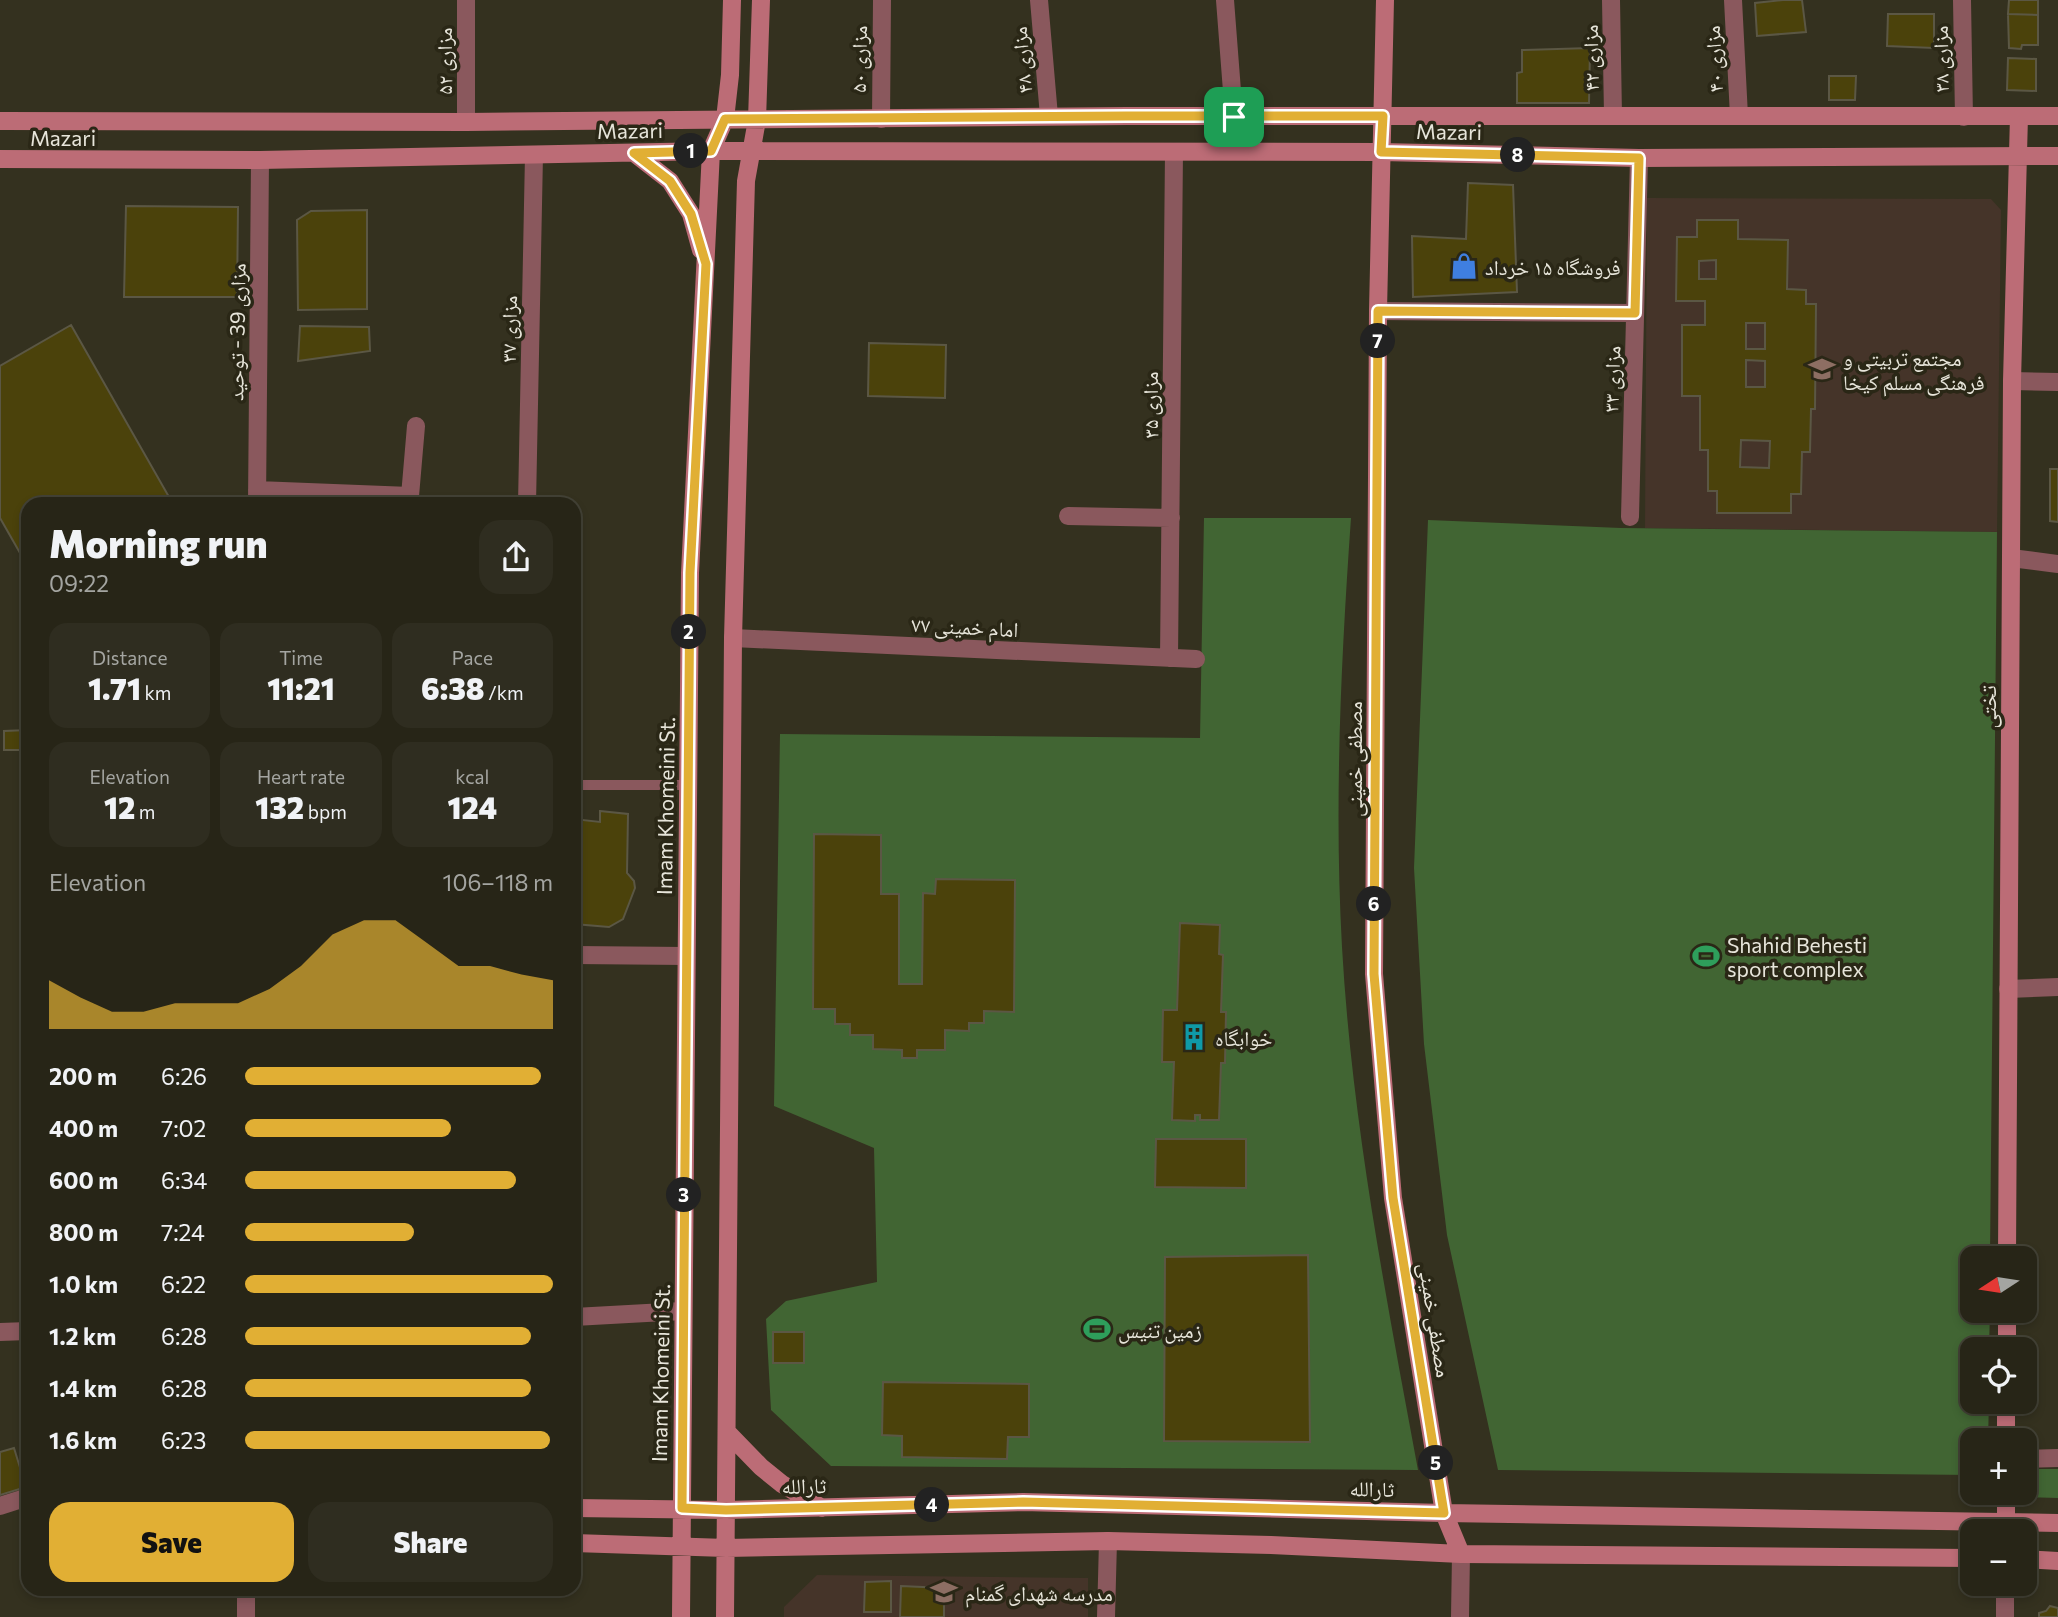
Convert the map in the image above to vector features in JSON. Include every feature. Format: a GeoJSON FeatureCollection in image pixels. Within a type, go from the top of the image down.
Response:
{"type":"FeatureCollection","features":[{"type":"Feature","properties":{"kind":"main road","name":"Imam Khomeini St."},"geometry":{"type":"LineString","coordinates":[[681,1617],[690,573],[711,151],[725,119],[730,75],[732,0]]}},
{"type":"Feature","properties":{"kind":"main road"},"geometry":{"type":"LineString","coordinates":[[725,1617],[733,638],[746,181],[757,120],[761,0]]}},
{"type":"Feature","properties":{"kind":"main road","name":"مصطفی خمینی"},"geometry":{"type":"LineString","coordinates":[[1385,0],[1378,311],[1374,974],[1393,1198],[1444,1513],[1461,1554]]}},
{"type":"Feature","properties":{"kind":"main road","name":"Mazari"},"geometry":{"type":"LineString","coordinates":[[0,121],[466,122],[1049,116],[2058,116]]}},
{"type":"Feature","properties":{"kind":"main road","name":"تختی"},"geometry":{"type":"LineString","coordinates":[[2007,1246],[2011,380],[2019,116]]}},
{"type":"Feature","properties":{"kind":"main road","name":"Mazari"},"geometry":{"type":"LineString","coordinates":[[0,159],[260,160],[711,151],[1381,152],[1639,158],[2058,156]]}},
{"type":"Feature","properties":{"kind":"main road"},"geometry":{"type":"LineString","coordinates":[[634,153],[670,181],[691,214],[706,264]]}},
{"type":"Feature","properties":{"kind":"main road"},"geometry":{"type":"LineString","coordinates":[[727,1432],[771,1475],[822,1508]]}},
{"type":"Feature","properties":{"kind":"main road","name":"ثارالله"},"geometry":{"type":"LineString","coordinates":[[682,1508],[726,1510],[1023,1502],[1444,1513],[1960,1520]]}},
{"type":"Feature","properties":{"kind":"main road"},"geometry":{"type":"LineString","coordinates":[[581,1508],[682,1508]]}},
{"type":"Feature","properties":{"kind":"main road","name":"ثارالله"},"geometry":{"type":"LineString","coordinates":[[2037,1522],[2058,1523]]}},
{"type":"Feature","properties":{"kind":"main road"},"geometry":{"type":"LineString","coordinates":[[581,1544],[726,1548],[1108,1541],[1461,1554],[1960,1558]]}},
{"type":"Feature","properties":{"kind":"main road"},"geometry":{"type":"LineString","coordinates":[[2037,1560],[2058,1561]]}},
{"type":"Feature","properties":{"kind":"street","name":"مزاری ۵۲"},"geometry":{"type":"LineString","coordinates":[[466,0],[466,122]]}},
{"type":"Feature","properties":{"kind":"street","name":"مزاری ۵۰"},"geometry":{"type":"LineString","coordinates":[[881,119],[882,0]]}},
{"type":"Feature","properties":{"kind":"street","name":"مزاری ۴۸"},"geometry":{"type":"LineString","coordinates":[[1039,0],[1049,116]]}},
{"type":"Feature","properties":{"kind":"street"},"geometry":{"type":"LineString","coordinates":[[1225,0],[1234,117]]}},
{"type":"Feature","properties":{"kind":"street","name":"مزاری ۴۲"},"geometry":{"type":"LineString","coordinates":[[1611,0],[1613,115]]}},
{"type":"Feature","properties":{"kind":"street","name":"مزاری ۴۰"},"geometry":{"type":"LineString","coordinates":[[1733,0],[1739,116]]}},
{"type":"Feature","properties":{"kind":"street","name":"مزاری ۳۸"},"geometry":{"type":"LineString","coordinates":[[1962,0],[1964,117]]}},
{"type":"Feature","properties":{"kind":"street","name":"مزاری ۳۵"},"geometry":{"type":"LineString","coordinates":[[1169,658],[1174,152]]}},
{"type":"Feature","properties":{"kind":"street","name":"مزاری ۳۷"},"geometry":{"type":"LineString","coordinates":[[527,497],[534,155]]}},
{"type":"Feature","properties":{"kind":"street","name":"مزاری ۳۳"},"geometry":{"type":"LineString","coordinates":[[1630,517],[1639,158]]}},
{"type":"Feature","properties":{"kind":"street","name":"مزاری 39 - توحید"},"geometry":{"type":"LineString","coordinates":[[257,497],[260,160]]}},
{"type":"Feature","properties":{"kind":"street"},"geometry":{"type":"LineString","coordinates":[[1378,311],[1635,313]]}},
{"type":"Feature","properties":{"kind":"street"},"geometry":{"type":"LineString","coordinates":[[2011,380],[2058,382]]}},
{"type":"Feature","properties":{"kind":"street"},"geometry":{"type":"LineString","coordinates":[[257,497],[410,496],[416,426]]}},
{"type":"Feature","properties":{"kind":"street"},"geometry":{"type":"LineString","coordinates":[[1068,516],[1171,518]]}},
{"type":"Feature","properties":{"kind":"street"},"geometry":{"type":"LineString","coordinates":[[2011,558],[2058,564]]}},
{"type":"Feature","properties":{"kind":"street","name":"امام خمینی ۷۷"},"geometry":{"type":"LineString","coordinates":[[733,638],[1196,659]]}},
{"type":"Feature","properties":{"kind":"street"},"geometry":{"type":"LineString","coordinates":[[581,955],[686,956]]}},
{"type":"Feature","properties":{"kind":"street"},"geometry":{"type":"LineString","coordinates":[[2008,989],[2058,987]]}},
{"type":"Feature","properties":{"kind":"street"},"geometry":{"type":"LineString","coordinates":[[581,1317],[683,1311]]}},
{"type":"Feature","properties":{"kind":"street"},"geometry":{"type":"LineString","coordinates":[[0,1332],[21,1331]]}},
{"type":"Feature","properties":{"kind":"street"},"geometry":{"type":"LineString","coordinates":[[2037,1459],[2058,1458]]}},
{"type":"Feature","properties":{"kind":"street"},"geometry":{"type":"LineString","coordinates":[[0,1506],[21,1499]]}},
{"type":"Feature","properties":{"kind":"street"},"geometry":{"type":"LineString","coordinates":[[1106,1617],[1108,1541]]}},
{"type":"Feature","properties":{"kind":"street"},"geometry":{"type":"LineString","coordinates":[[1460,1617],[1461,1554]]}},
{"type":"Feature","properties":{"kind":"street"},"geometry":{"type":"LineString","coordinates":[[246,1596],[246,1617]]}},
{"type":"Feature","properties":{"kind":"street"},"geometry":{"type":"LineString","coordinates":[[2005,1596],[2005,1617]]}},
{"type":"Feature","properties":{"kind":"lane"},"geometry":{"type":"LineString","coordinates":[[581,785],[688,785]]}},
{"type":"Feature","properties":{"kind":"shaded area","name":"مجتمع تربیتی و فرهنگی مسلم کیخا"},"geometry":{"type":"Polygon","coordinates":[[[1647,198],[1991,199],[2001,210],[1997,532],[1645,528],[1647,198]]]}},
{"type":"Feature","properties":{"kind":"shaded area","name":"مدرسه شهدای گمنام"},"geometry":{"type":"Polygon","coordinates":[[[817,1575],[1088,1578],[1088,1617],[784,1617],[784,1607],[817,1575]]]}},
{"type":"Feature","properties":{"kind":"green space"},"geometry":{"type":"Polygon","coordinates":[[[1204,518],[1351,518],[1340,732],[1342,947],[1362,1144],[1418,1470],[831,1466],[771,1410],[766,1319],[786,1301],[877,1282],[874,1148],[774,1106],[780,734],[1200,738],[1204,518]]]}},
{"type":"Feature","properties":{"kind":"green space","name":"Shahid Behesti sport complex"},"geometry":{"type":"Polygon","coordinates":[[[1428,520],[1621,528],[1997,532],[1990,1246],[1960,1246],[1960,1323],[1990,1323],[1989,1337],[1960,1337],[1960,1414],[1989,1414],[1988,1428],[1960,1428],[1960,1475],[1498,1470],[1447,1235],[1424,1044],[1414,868],[1428,520]]]}},
{"type":"Feature","properties":{"kind":"green space"},"geometry":{"type":"Polygon","coordinates":[[[2037,1469],[2058,1469],[2058,1498],[2037,1497],[2037,1469]]]}},
{"type":"Feature","properties":{"kind":"building"},"geometry":{"type":"Polygon","coordinates":[[[1802,0],[1806,32],[1757,36],[1755,3],[1802,0]]]}},
{"type":"Feature","properties":{"kind":"building"},"geometry":{"type":"Polygon","coordinates":[[[2009,0],[2038,0],[2038,15],[2008,14],[2009,0]]]}},
{"type":"Feature","properties":{"kind":"building"},"geometry":{"type":"Polygon","coordinates":[[[1888,14],[1934,14],[1934,48],[1887,46],[1888,14]]]}},
{"type":"Feature","properties":{"kind":"building"},"geometry":{"type":"Polygon","coordinates":[[[2008,14],[2038,15],[2038,45],[2022,45],[2021,49],[2009,48],[2008,14]]]}},
{"type":"Feature","properties":{"kind":"building"},"geometry":{"type":"Polygon","coordinates":[[[1590,48],[1589,103],[1517,103],[1517,73],[1522,72],[1522,50],[1590,48]]]}},
{"type":"Feature","properties":{"kind":"building"},"geometry":{"type":"Polygon","coordinates":[[[2008,58],[2036,59],[2036,91],[2007,90],[2008,58]]]}},
{"type":"Feature","properties":{"kind":"building"},"geometry":{"type":"Polygon","coordinates":[[[1829,76],[1856,76],[1855,100],[1829,100],[1829,76]]]}},
{"type":"Feature","properties":{"kind":"building","name":"فروشگاه ۱۵ خرداد"},"geometry":{"type":"Polygon","coordinates":[[[1468,183],[1513,185],[1517,292],[1413,297],[1412,236],[1466,239],[1468,183]]]}},
{"type":"Feature","properties":{"kind":"building"},"geometry":{"type":"Polygon","coordinates":[[[126,206],[238,207],[237,297],[124,297],[126,206]]]}},
{"type":"Feature","properties":{"kind":"building"},"geometry":{"type":"Polygon","coordinates":[[[367,210],[367,309],[298,310],[297,220],[311,211],[367,210]]]}},
{"type":"Feature","properties":{"kind":"building"},"geometry":{"type":"Polygon","coordinates":[[[1697,220],[1738,220],[1738,239],[1788,240],[1787,289],[1806,290],[1806,304],[1816,304],[1815,409],[1811,409],[1810,452],[1802,452],[1801,494],[1791,494],[1791,513],[1717,513],[1717,491],[1708,491],[1708,450],[1700,450],[1700,396],[1682,396],[1682,325],[1705,325],[1705,301],[1676,301],[1677,237],[1697,237],[1697,220]],[[1716,260],[1699,261],[1699,279],[1716,279],[1716,260]],[[1746,323],[1746,349],[1765,349],[1765,323],[1746,323]],[[1746,360],[1746,387],[1765,387],[1765,361],[1746,360]],[[1741,440],[1740,467],[1769,468],[1770,441],[1741,440]]]}},
{"type":"Feature","properties":{"kind":"building"},"geometry":{"type":"Polygon","coordinates":[[[71,325],[169,497],[21,497],[21,555],[0,518],[0,366],[71,325]]]}},
{"type":"Feature","properties":{"kind":"building"},"geometry":{"type":"Polygon","coordinates":[[[300,326],[369,327],[370,351],[298,361],[300,326]]]}},
{"type":"Feature","properties":{"kind":"building"},"geometry":{"type":"Polygon","coordinates":[[[869,343],[946,345],[945,398],[868,396],[869,343]]]}},
{"type":"Feature","properties":{"kind":"building"},"geometry":{"type":"Polygon","coordinates":[[[2050,469],[2058,469],[2058,522],[2050,521],[2050,469]]]}},
{"type":"Feature","properties":{"kind":"building"},"geometry":{"type":"Polygon","coordinates":[[[21,730],[21,750],[4,750],[4,731],[21,730]]]}},
{"type":"Feature","properties":{"kind":"building"},"geometry":{"type":"Polygon","coordinates":[[[600,811],[628,814],[627,873],[634,881],[635,888],[623,919],[609,927],[581,925],[581,820],[600,822],[600,811]]]}},
{"type":"Feature","properties":{"kind":"building"},"geometry":{"type":"Polygon","coordinates":[[[814,834],[881,835],[881,894],[899,894],[899,984],[922,984],[923,893],[935,894],[936,879],[1015,880],[1014,1012],[984,1011],[984,1023],[969,1023],[969,1031],[945,1030],[945,1050],[917,1050],[917,1058],[902,1058],[902,1050],[873,1049],[873,1035],[850,1035],[850,1024],[835,1024],[835,1009],[813,1009],[814,834]]]}},
{"type":"Feature","properties":{"kind":"building","name":"خوابگاه"},"geometry":{"type":"Polygon","coordinates":[[[1180,923],[1220,925],[1219,954],[1223,955],[1221,1012],[1226,1012],[1225,1063],[1221,1063],[1219,1120],[1200,1120],[1200,1115],[1195,1115],[1195,1121],[1172,1120],[1174,1062],[1162,1062],[1163,1010],[1177,1010],[1180,923]]]}},
{"type":"Feature","properties":{"kind":"building"},"geometry":{"type":"Polygon","coordinates":[[[1156,1139],[1246,1139],[1246,1188],[1155,1187],[1156,1139]]]}},
{"type":"Feature","properties":{"kind":"building"},"geometry":{"type":"Polygon","coordinates":[[[1308,1255],[1310,1442],[1164,1441],[1165,1257],[1308,1255]]]}},
{"type":"Feature","properties":{"kind":"building"},"geometry":{"type":"Polygon","coordinates":[[[773,1332],[804,1332],[804,1363],[773,1363],[773,1332]]]}},
{"type":"Feature","properties":{"kind":"building"},"geometry":{"type":"Polygon","coordinates":[[[883,1382],[1029,1384],[1029,1437],[1008,1437],[1007,1459],[902,1457],[902,1436],[882,1435],[883,1382]]]}},
{"type":"Feature","properties":{"kind":"building"},"geometry":{"type":"Polygon","coordinates":[[[14,1448],[21,1471],[21,1489],[0,1495],[0,1452],[14,1448]]]}},
{"type":"Feature","properties":{"kind":"building"},"geometry":{"type":"Polygon","coordinates":[[[891,1581],[891,1612],[864,1612],[865,1582],[891,1581]]]}},
{"type":"Feature","properties":{"kind":"building"},"geometry":{"type":"Polygon","coordinates":[[[901,1586],[944,1588],[944,1617],[900,1617],[901,1586]]]}},
{"type":"Feature","properties":{"kind":"building"},"geometry":{"type":"Polygon","coordinates":[[[2050,1606],[2058,1608],[2058,1617],[2039,1617],[2039,1613],[2050,1606]]]}},
{"type":"Feature","properties":{"kind":"place","name":"فروشگاه ۱۵ خرداد"},"geometry":{"type":"Point","coordinates":[1464,266]}},
{"type":"Feature","properties":{"kind":"place","name":"مجتمع تربیتی و فرهنگی مسلم کیخا"},"geometry":{"type":"Point","coordinates":[1822,369]}},
{"type":"Feature","properties":{"kind":"place","name":"Shahid Behesti sport complex"},"geometry":{"type":"Point","coordinates":[1706,956]}},
{"type":"Feature","properties":{"kind":"place","name":"خوابگاه"},"geometry":{"type":"Point","coordinates":[1194,1037]}},
{"type":"Feature","properties":{"kind":"place","name":"زمین تنیس"},"geometry":{"type":"Point","coordinates":[1097,1329]}},
{"type":"Feature","properties":{"kind":"place","name":"مدرسه شهدای گمنام"},"geometry":{"type":"Point","coordinates":[944,1592]}},
{"type":"Feature","properties":{"kind":"route"},"geometry":{"type":"LineString","coordinates":[[1383,116],[1381,152],[1639,158],[1635,313],[1378,311],[1374,974],[1393,1198],[1444,1513],[1023,1502],[726,1510],[682,1508],[690,573],[706,264],[691,214],[670,181],[634,153],[711,151],[725,119],[1234,117],[1383,116]]}}]}
